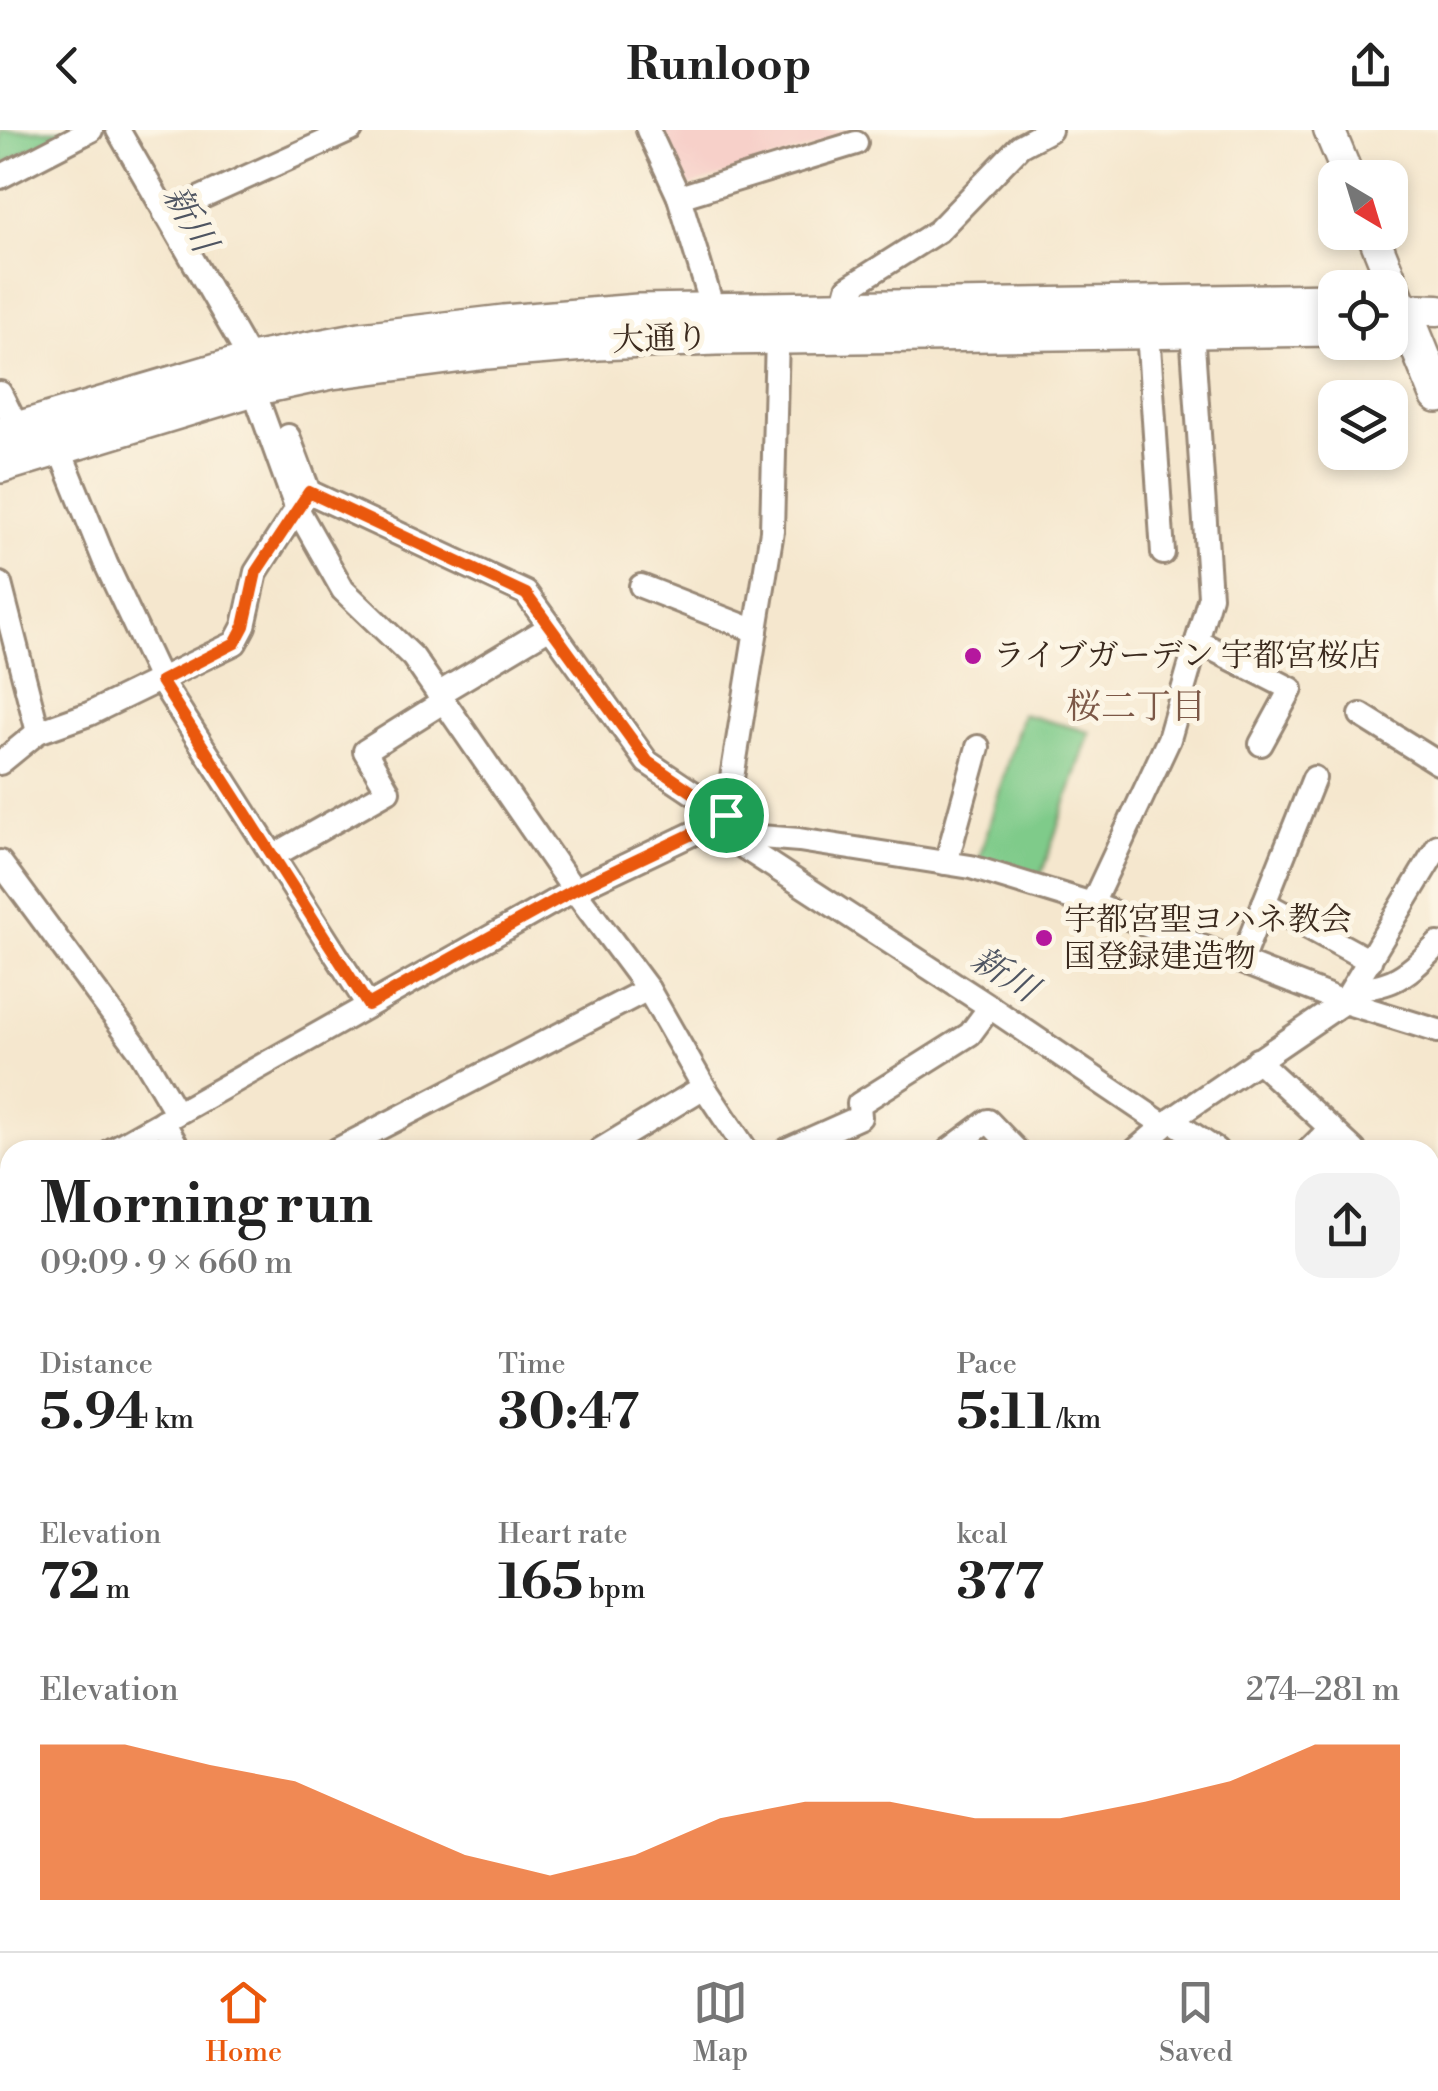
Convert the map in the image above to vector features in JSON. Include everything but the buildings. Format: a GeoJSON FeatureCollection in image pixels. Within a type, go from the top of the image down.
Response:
{"type":"FeatureCollection","features":[{"type":"Feature","properties":{"kind":"highway","name":"大通り"},"geometry":{"type":"LineString","coordinates":[[716,324],[842,307],[1318,301]]}},
{"type":"Feature","properties":{"kind":"highway","name":"大通り"},"geometry":{"type":"LineString","coordinates":[[26,441],[361,340],[504,322],[638,312],[777,336],[1318,328]]}},
{"type":"Feature","properties":{"kind":"highway"},"geometry":{"type":"LineString","coordinates":[[1408,318],[1438,395]]}},
{"type":"Feature","properties":{"kind":"main road"},"geometry":{"type":"LineString","coordinates":[[1330,130],[1342,160]]}},
{"type":"Feature","properties":{"kind":"street"},"geometry":{"type":"LineString","coordinates":[[0,177],[91,130]]}},
{"type":"Feature","properties":{"kind":"street"},"geometry":{"type":"LineString","coordinates":[[118,130],[252,375],[343,590],[413,657],[574,890],[648,989],[704,1088],[739,1140]]}},
{"type":"Feature","properties":{"kind":"street"},"geometry":{"type":"LineString","coordinates":[[165,214],[351,130]]}},
{"type":"Feature","properties":{"kind":"street"},"geometry":{"type":"LineString","coordinates":[[648,130],[679,197],[716,324]]}},
{"type":"Feature","properties":{"kind":"street"},"geometry":{"type":"LineString","coordinates":[[842,307],[848,288],[938,231],[1020,146],[1050,130]]}},
{"type":"Feature","properties":{"kind":"street"},"geometry":{"type":"LineString","coordinates":[[679,197],[856,144]]}},
{"type":"Feature","properties":{"kind":"street"},"geometry":{"type":"LineString","coordinates":[[1092,904],[1168,738],[1210,596],[1192,330]]}},
{"type":"Feature","properties":{"kind":"street"},"geometry":{"type":"LineString","coordinates":[[1148,331],[1163,553]]}},
{"type":"Feature","properties":{"kind":"street"},"geometry":{"type":"LineString","coordinates":[[727,826],[772,531],[777,336]]}},
{"type":"Feature","properties":{"kind":"street"},"geometry":{"type":"LineString","coordinates":[[0,393],[26,441],[106,564],[161,681],[368,1005]]}},
{"type":"Feature","properties":{"kind":"street"},"geometry":{"type":"LineString","coordinates":[[0,763],[38,732],[89,714],[235,643],[244,626],[256,572],[303,499],[288,436]]}},
{"type":"Feature","properties":{"kind":"street"},"geometry":{"type":"LineString","coordinates":[[303,499],[526,594],[545,631],[648,762],[727,826],[990,1006],[1199,1140]]}},
{"type":"Feature","properties":{"kind":"street"},"geometry":{"type":"LineString","coordinates":[[0,584],[38,732]]}},
{"type":"Feature","properties":{"kind":"street"},"geometry":{"type":"LineString","coordinates":[[640,586],[756,630]]}},
{"type":"Feature","properties":{"kind":"street"},"geometry":{"type":"LineString","coordinates":[[272,856],[388,791],[365,751],[545,631]]}},
{"type":"Feature","properties":{"kind":"street"},"geometry":{"type":"LineString","coordinates":[[1197,641],[1291,689],[1260,744]]}},
{"type":"Feature","properties":{"kind":"street"},"geometry":{"type":"LineString","coordinates":[[1361,715],[1438,762]]}},
{"type":"Feature","properties":{"kind":"street"},"geometry":{"type":"LineString","coordinates":[[946,863],[978,747]]}},
{"type":"Feature","properties":{"kind":"street"},"geometry":{"type":"LineString","coordinates":[[1241,961],[1314,778]]}},
{"type":"Feature","properties":{"kind":"street"},"geometry":{"type":"LineString","coordinates":[[129,1140],[574,890],[696,832],[727,826],[971,867],[1092,904],[1344,1002],[1438,1032]]}},
{"type":"Feature","properties":{"kind":"street"},"geometry":{"type":"LineString","coordinates":[[1344,1002],[1438,846]]}},
{"type":"Feature","properties":{"kind":"street"},"geometry":{"type":"LineString","coordinates":[[0,862],[140,1051],[170,1116],[176,1140]]}},
{"type":"Feature","properties":{"kind":"street"},"geometry":{"type":"LineString","coordinates":[[1264,903],[1370,962]]}},
{"type":"Feature","properties":{"kind":"street"},"geometry":{"type":"LineString","coordinates":[[1147,1140],[1363,988],[1390,982],[1408,972],[1438,944]]}},
{"type":"Feature","properties":{"kind":"street"},"geometry":{"type":"LineString","coordinates":[[356,1140],[648,989]]}},
{"type":"Feature","properties":{"kind":"street"},"geometry":{"type":"LineString","coordinates":[[808,1140],[860,1117],[859,1104],[970,1034],[990,1006]]}},
{"type":"Feature","properties":{"kind":"street"},"geometry":{"type":"LineString","coordinates":[[1257,1060],[1344,1140]]}},
{"type":"Feature","properties":{"kind":"street"},"geometry":{"type":"LineString","coordinates":[[617,1140],[704,1088]]}},
{"type":"Feature","properties":{"kind":"street"},"geometry":{"type":"LineString","coordinates":[[962,1140],[988,1121],[1006,1140]]}},
{"type":"Feature","properties":{"kind":"street"},"geometry":{"type":"LineString","coordinates":[[1319,1140],[1331,1128]]}},
{"type":"Feature","properties":{"kind":"shaded area"},"geometry":{"type":"Polygon","coordinates":[[[659,130],[869,130],[685,188],[659,130]]]}},
{"type":"Feature","properties":{"kind":"green space"},"geometry":{"type":"Polygon","coordinates":[[[0,130],[66,130],[0,166],[0,130]]]}},
{"type":"Feature","properties":{"kind":"green space"},"geometry":{"type":"Polygon","coordinates":[[[1022,714],[1090,732],[1039,881],[978,863],[1022,714]]]}},
{"type":"Feature","properties":{"kind":"place","name":"ライブガーデン 宇都宮桜店"},"geometry":{"type":"Point","coordinates":[973,656]}},
{"type":"Feature","properties":{"kind":"place","name":"宇都宮聖ヨハネ教会 国登録建造物"},"geometry":{"type":"Point","coordinates":[1044,938]}},
{"type":"Feature","properties":{"kind":"district","name":"桜二丁目"},"geometry":{"type":"Point","coordinates":[1136,707]}},
{"type":"Feature","properties":{"kind":"route"},"geometry":{"type":"LineString","coordinates":[[309,492],[526,594],[648,762],[726,815],[728,837],[696,832],[574,890],[368,1005],[161,681],[235,643],[244,626],[256,572],[309,492]]}},
{"type":"Feature","properties":{"kind":"water label","name":"新川"},"geometry":{"type":"Point","coordinates":[189,219]}},
{"type":"Feature","properties":{"kind":"water label","name":"新川"},"geometry":{"type":"Point","coordinates":[1004,975]}}]}
